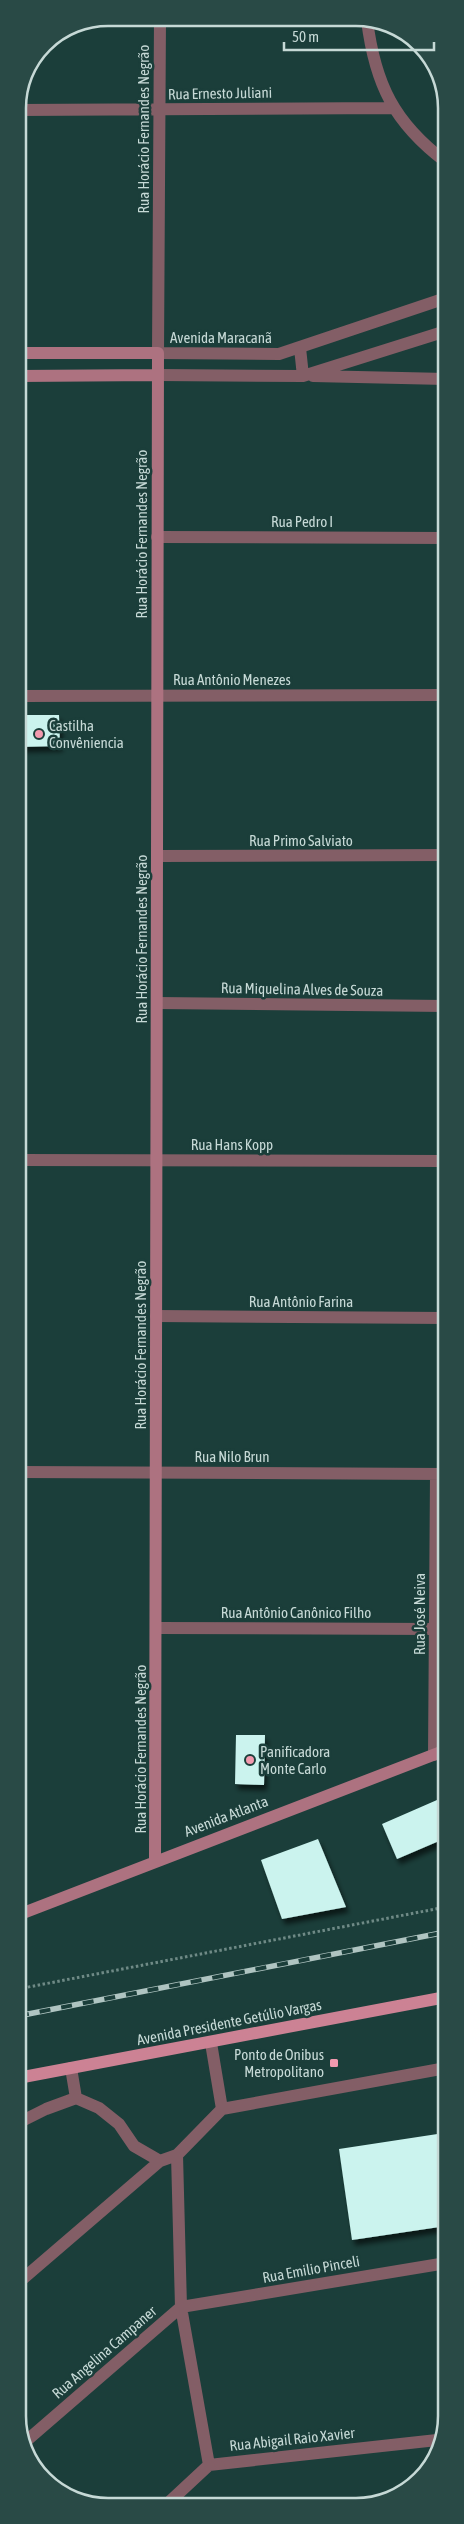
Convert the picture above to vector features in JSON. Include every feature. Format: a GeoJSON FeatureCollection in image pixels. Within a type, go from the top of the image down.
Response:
{"type":"FeatureCollection","features":[{"type":"Feature","properties":{"kind":"main road","name":"Avenida Presidente Getúlio Vargas"},"geometry":{"type":"LineString","coordinates":[[26,2076],[211,2043],[438,1998]]}},
{"type":"Feature","properties":{"kind":"street","name":"Rua Horácio Fernandes Negrão"},"geometry":{"type":"LineString","coordinates":[[155,1861],[157,1628],[156,695],[160,26]]}},
{"type":"Feature","properties":{"kind":"street"},"geometry":{"type":"LineString","coordinates":[[368,28],[370,47],[377,72],[393,108],[421,143],[438,156]]}},
{"type":"Feature","properties":{"kind":"street","name":"Rua Ernesto Juliani"},"geometry":{"type":"LineString","coordinates":[[26,110],[393,108]]}},
{"type":"Feature","properties":{"kind":"street","name":"Avenida Maracanã"},"geometry":{"type":"LineString","coordinates":[[26,353],[279,354],[438,301]]}},
{"type":"Feature","properties":{"kind":"street"},"geometry":{"type":"LineString","coordinates":[[303,376],[438,334]]}},
{"type":"Feature","properties":{"kind":"street"},"geometry":{"type":"LineString","coordinates":[[300,348],[303,376]]}},
{"type":"Feature","properties":{"kind":"street"},"geometry":{"type":"LineString","coordinates":[[72,353],[72,376]]}},
{"type":"Feature","properties":{"kind":"street"},"geometry":{"type":"LineString","coordinates":[[26,376],[158,375],[438,379]]}},
{"type":"Feature","properties":{"kind":"street","name":"Rua Pedro I"},"geometry":{"type":"LineString","coordinates":[[158,537],[438,538]]}},
{"type":"Feature","properties":{"kind":"street","name":"Rua Antônio Menezes"},"geometry":{"type":"LineString","coordinates":[[26,696],[438,695]]}},
{"type":"Feature","properties":{"kind":"street","name":"Rua Primo Salviato"},"geometry":{"type":"LineString","coordinates":[[157,856],[438,856]]}},
{"type":"Feature","properties":{"kind":"street","name":"Rua Miquelina Alves de Souza"},"geometry":{"type":"LineString","coordinates":[[157,1004],[438,1006]]}},
{"type":"Feature","properties":{"kind":"street","name":"Rua Hans Kopp"},"geometry":{"type":"LineString","coordinates":[[26,1160],[438,1161]]}},
{"type":"Feature","properties":{"kind":"street","name":"Rua Antônio Farina"},"geometry":{"type":"LineString","coordinates":[[156,1316],[438,1318]]}},
{"type":"Feature","properties":{"kind":"street","name":"Rua Nilo Brun"},"geometry":{"type":"LineString","coordinates":[[26,1472],[438,1474]]}},
{"type":"Feature","properties":{"kind":"street","name":"Rua José Neiva"},"geometry":{"type":"LineString","coordinates":[[434,1755],[438,1552]]}},
{"type":"Feature","properties":{"kind":"street","name":"Rua Antônio Canônico Filho"},"geometry":{"type":"LineString","coordinates":[[157,1628],[435,1629]]}},
{"type":"Feature","properties":{"kind":"street","name":"Avenida Atlanta"},"geometry":{"type":"LineString","coordinates":[[26,1912],[438,1753]]}},
{"type":"Feature","properties":{"kind":"street"},"geometry":{"type":"LineString","coordinates":[[211,2043],[222,2109]]}},
{"type":"Feature","properties":{"kind":"street"},"geometry":{"type":"LineString","coordinates":[[71,2068],[76,2098]]}},
{"type":"Feature","properties":{"kind":"street"},"geometry":{"type":"LineString","coordinates":[[26,2276],[160,2161],[177,2155],[222,2109],[438,2069]]}},
{"type":"Feature","properties":{"kind":"street"},"geometry":{"type":"LineString","coordinates":[[26,2119],[76,2098],[99,2108],[119,2124],[134,2146],[160,2161]]}},
{"type":"Feature","properties":{"kind":"street"},"geometry":{"type":"LineString","coordinates":[[174,2498],[209,2465],[181,2307],[177,2155]]}},
{"type":"Feature","properties":{"kind":"street","name":"Rua Emilio Pinceli"},"geometry":{"type":"LineString","coordinates":[[181,2307],[438,2263]]}},
{"type":"Feature","properties":{"kind":"street","name":"Rua Angelina Campaner"},"geometry":{"type":"LineString","coordinates":[[29,2438],[181,2307]]}},
{"type":"Feature","properties":{"kind":"street","name":"Rua Abigail Raio Xavier"},"geometry":{"type":"LineString","coordinates":[[209,2465],[433,2440]]}},
{"type":"Feature","properties":{"kind":"path"},"geometry":{"type":"LineString","coordinates":[[26,1987],[438,1909]]}},
{"type":"Feature","properties":{"kind":"building","name":"Castilha Convêniencia"},"geometry":{"type":"Polygon","coordinates":[[[26,715],[59,715],[60,746],[26,747],[26,715]]]}},
{"type":"Feature","properties":{"kind":"building","name":"Panificadora Monte Carlo"},"geometry":{"type":"Polygon","coordinates":[[[236,1735],[265,1735],[264,1785],[235,1784],[236,1735]]]}},
{"type":"Feature","properties":{"kind":"building"},"geometry":{"type":"Polygon","coordinates":[[[437,1800],[438,1802],[438,1841],[397,1859],[382,1824],[437,1800]]]}},
{"type":"Feature","properties":{"kind":"building"},"geometry":{"type":"Polygon","coordinates":[[[318,1839],[346,1907],[282,1919],[261,1860],[318,1839]]]}},
{"type":"Feature","properties":{"kind":"building"},"geometry":{"type":"Polygon","coordinates":[[[438,2134],[438,2227],[352,2240],[339,2149],[438,2134]]]}},
{"type":"Feature","properties":{"kind":"railway"},"geometry":{"type":"LineString","coordinates":[[26,2014],[438,1934]]}},
{"type":"Feature","properties":{"kind":"place","name":"Castilha Convêniencia"},"geometry":{"type":"Point","coordinates":[39,734]}},
{"type":"Feature","properties":{"kind":"place","name":"Panificadora Monte Carlo"},"geometry":{"type":"Point","coordinates":[250,1760]}},
{"type":"Feature","properties":{"kind":"place","name":"Ponto de Onibus Metropolitano"},"geometry":{"type":"Point","coordinates":[334,2063]}}]}
